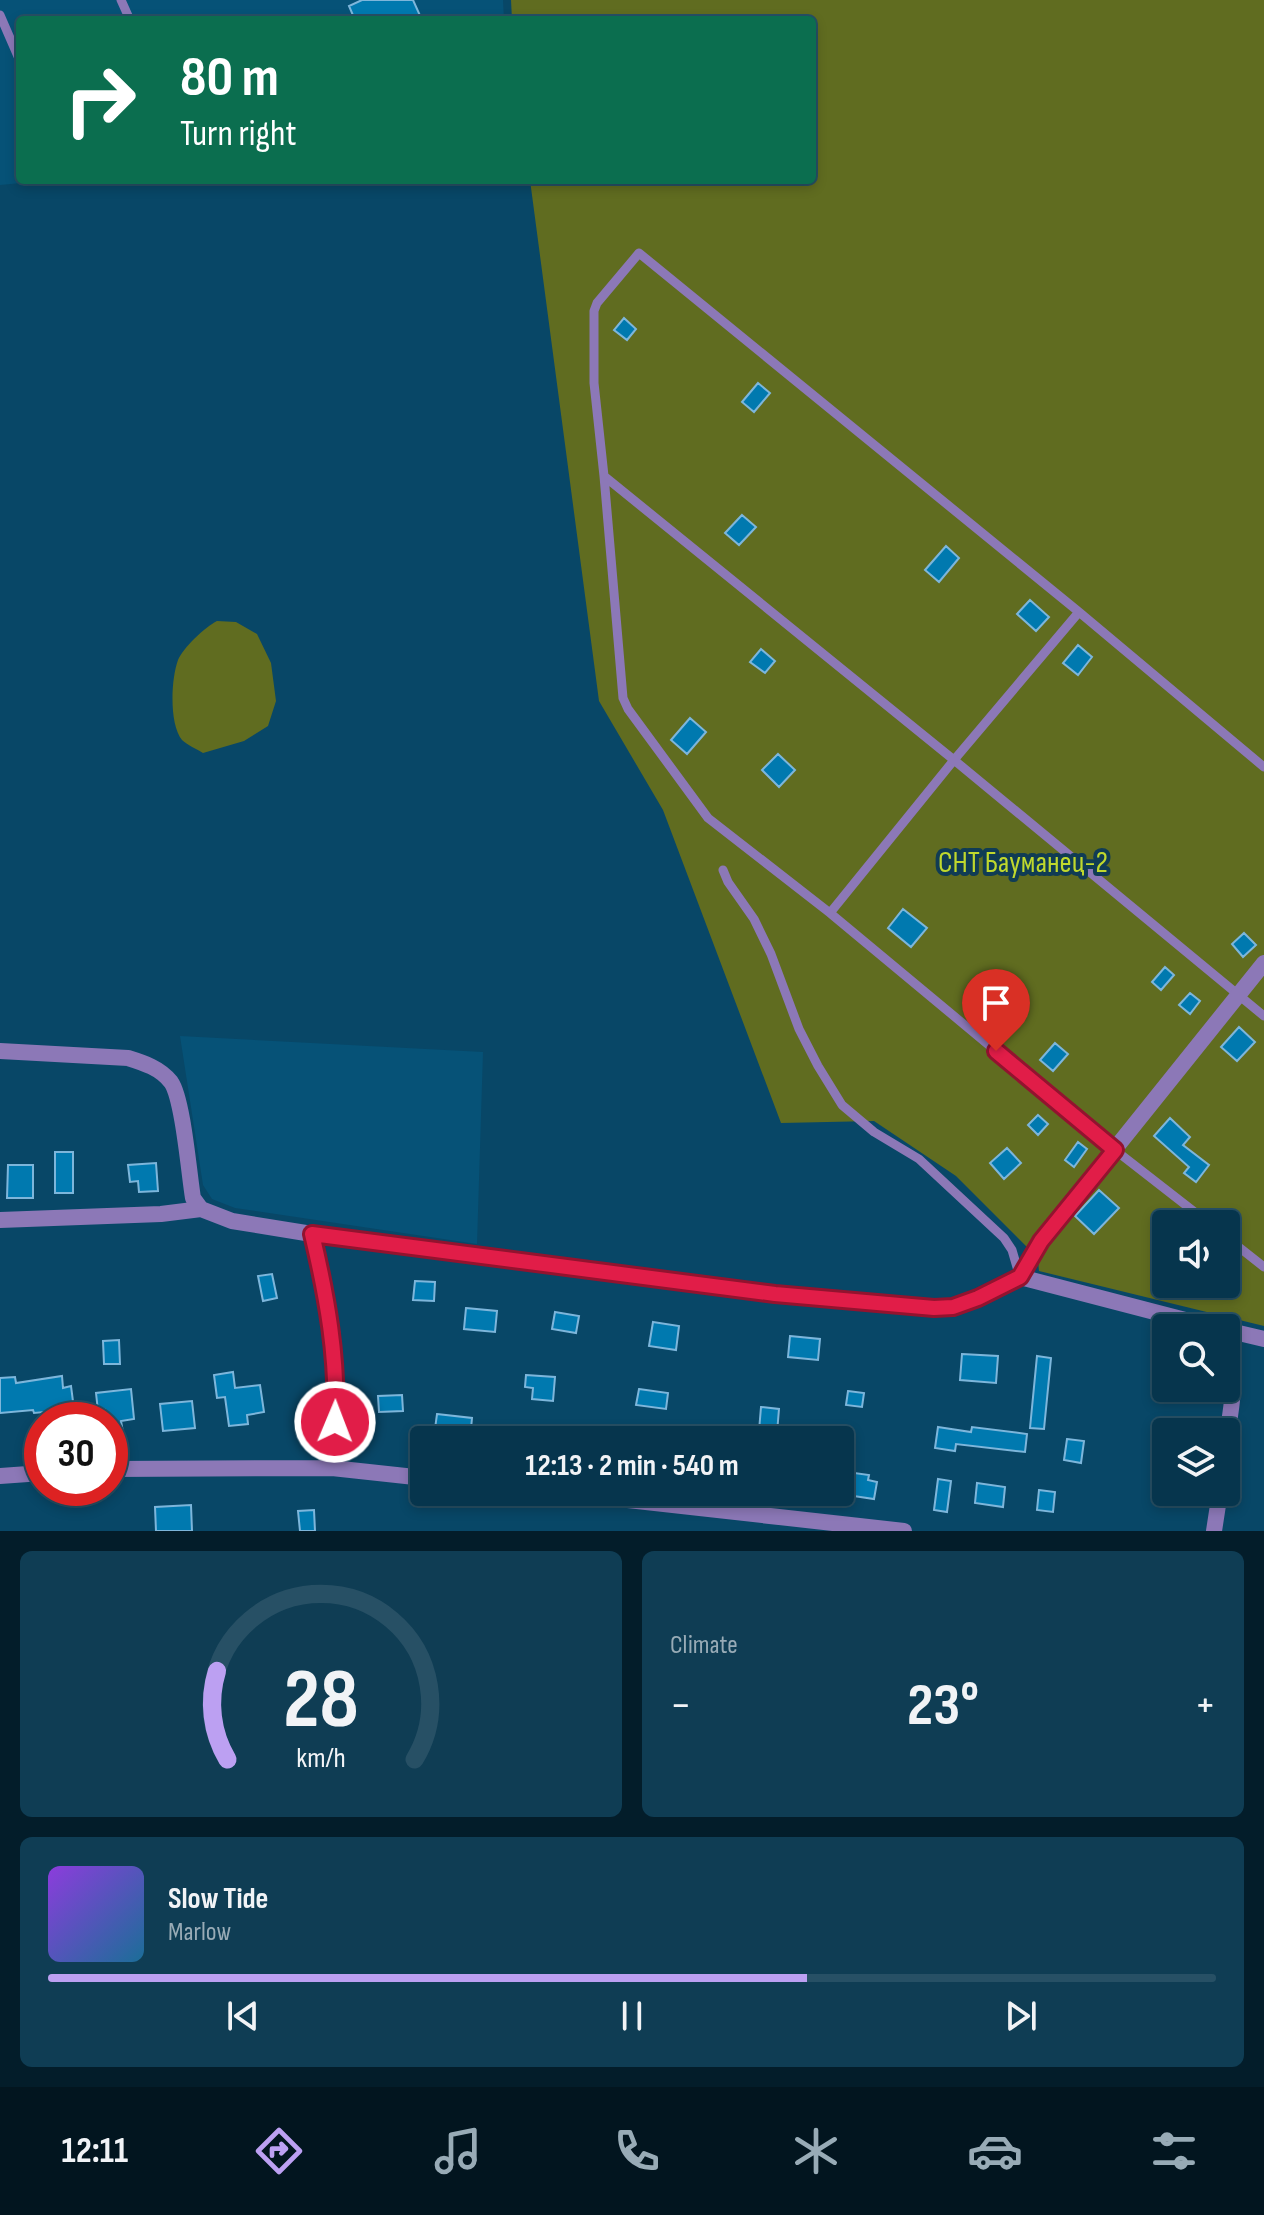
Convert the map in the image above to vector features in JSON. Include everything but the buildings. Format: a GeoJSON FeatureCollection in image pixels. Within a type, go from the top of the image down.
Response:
{"type":"FeatureCollection","features":[{"type":"Feature","properties":{"kind":"street"},"geometry":{"type":"LineString","coordinates":[[0,1220],[161,1214],[201,1209],[232,1221],[312,1234],[775,1294],[953,1307],[1020,1277],[1041,1241],[1264,963]]}},
{"type":"Feature","properties":{"kind":"street"},"geometry":{"type":"LineString","coordinates":[[0,1051],[128,1058],[162,1073],[173,1084],[193,1198],[201,1209]]}},
{"type":"Feature","properties":{"kind":"street"},"geometry":{"type":"LineString","coordinates":[[312,1234],[326,1296],[335,1360],[332,1468]]}},
{"type":"Feature","properties":{"kind":"street"},"geometry":{"type":"LineString","coordinates":[[1020,1277],[1162,1314]]}},
{"type":"Feature","properties":{"kind":"street"},"geometry":{"type":"LineString","coordinates":[[1240,1333],[1264,1339]]}},
{"type":"Feature","properties":{"kind":"street"},"geometry":{"type":"LineString","coordinates":[[128,1468],[332,1468],[410,1476]]}},
{"type":"Feature","properties":{"kind":"street"},"geometry":{"type":"LineString","coordinates":[[0,1476],[24,1474]]}},
{"type":"Feature","properties":{"kind":"street"},"geometry":{"type":"LineString","coordinates":[[681,1506],[904,1531]]}},
{"type":"Feature","properties":{"kind":"street"},"geometry":{"type":"LineString","coordinates":[[1214,1531],[1218,1506]]}},
{"type":"Feature","properties":{"kind":"lane"},"geometry":{"type":"LineString","coordinates":[[0,15],[16,52]]}},
{"type":"Feature","properties":{"kind":"lane"},"geometry":{"type":"LineString","coordinates":[[1192,1210],[1115,1150],[830,913],[708,818],[628,709],[623,698],[594,383],[594,311],[597,303],[639,253],[1264,767]]}},
{"type":"Feature","properties":{"kind":"lane"},"geometry":{"type":"LineString","coordinates":[[604,476],[1264,1016]]}},
{"type":"Feature","properties":{"kind":"lane"},"geometry":{"type":"LineString","coordinates":[[830,913],[1079,612]]}},
{"type":"Feature","properties":{"kind":"lane"},"geometry":{"type":"LineString","coordinates":[[723,870],[760,931],[799,1029],[842,1105],[874,1132],[919,1159],[1004,1238],[1017,1263],[1020,1277]]}},
{"type":"Feature","properties":{"kind":"lane"},"geometry":{"type":"LineString","coordinates":[[1240,1248],[1264,1267]]}},
{"type":"Feature","properties":{"kind":"shaded area"},"geometry":{"type":"Polygon","coordinates":[[[0,0],[503,0],[504,16],[16,16],[16,183],[0,185],[0,0]]]}},
{"type":"Feature","properties":{"kind":"shaded area"},"geometry":{"type":"Polygon","coordinates":[[[180,1036],[483,1052],[477,1244],[235,1208],[212,1199],[203,1185],[180,1036]]]}},
{"type":"Feature","properties":{"kind":"green space","name":"СНТ Бауманец-2"},"geometry":{"type":"Polygon","coordinates":[[[511,0],[1264,0],[1264,1326],[1240,1320],[1240,1314],[1215,1314],[1039,1271],[1036,1239],[1027,1247],[956,1176],[874,1121],[781,1123],[663,810],[599,701],[531,184],[816,184],[816,16],[512,16],[511,0]]]}},
{"type":"Feature","properties":{"kind":"green space"},"geometry":{"type":"Polygon","coordinates":[[[217,621],[236,622],[257,634],[271,663],[276,701],[268,726],[244,741],[203,753],[184,742],[178,733],[172,701],[174,678],[178,660],[185,650],[217,621]]]}},
{"type":"Feature","properties":{"kind":"route"},"geometry":{"type":"LineString","coordinates":[[335,1422],[335,1360],[326,1296],[312,1234],[775,1294],[934,1308],[953,1307],[978,1298],[1020,1277],[1041,1241],[1115,1150],[996,1051]]}}]}
